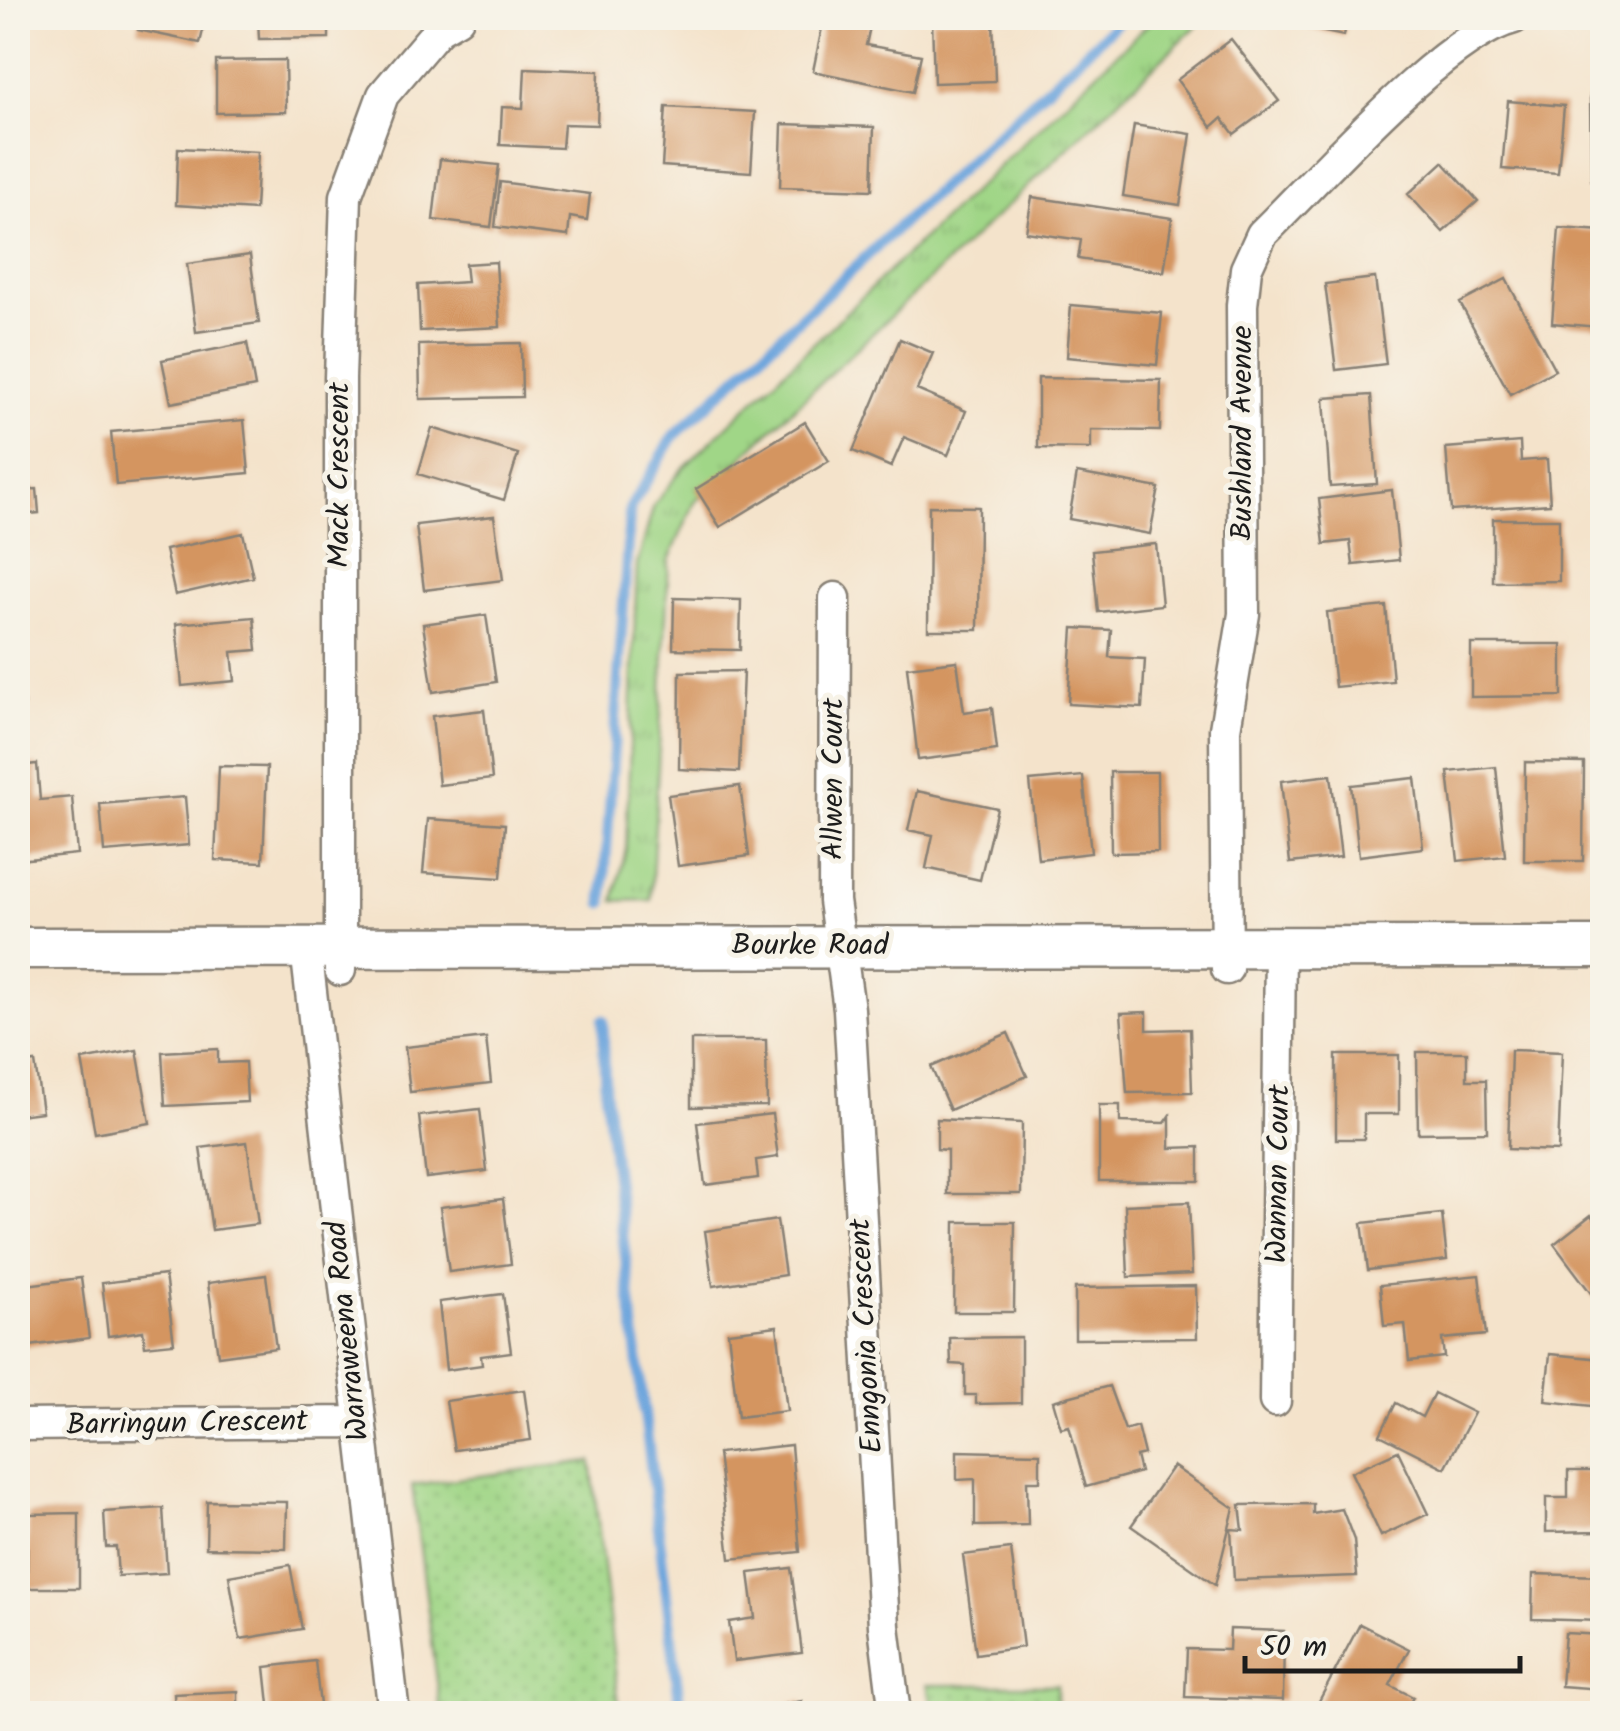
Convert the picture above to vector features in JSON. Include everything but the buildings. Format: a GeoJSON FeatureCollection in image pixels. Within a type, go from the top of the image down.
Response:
{"type":"FeatureCollection","features":[{"type":"Feature","properties":{"kind":"main road","name":"Bourke Road"},"geometry":{"type":"LineString","coordinates":[[1280,958],[1602,947]]}},
{"type":"Feature","properties":{"kind":"main road","name":"Bourke Road"},"geometry":{"type":"LineString","coordinates":[[18,948],[323,959]]}},
{"type":"Feature","properties":{"kind":"main road","name":"Bourke Road"},"geometry":{"type":"LineString","coordinates":[[18,971],[323,959],[1227,957],[1602,968]]}},
{"type":"Feature","properties":{"kind":"street","name":"Mack Crescent"},"geometry":{"type":"LineString","coordinates":[[323,959],[346,196],[383,95],[439,29],[458,18]]}},
{"type":"Feature","properties":{"kind":"street","name":"Bushland Avenue"},"geometry":{"type":"LineString","coordinates":[[1227,957],[1225,729],[1243,632],[1242,305],[1246,269],[1262,234],[1450,51],[1489,24],[1514,18]]}},
{"type":"Feature","properties":{"kind":"street","name":"Allwen Court"},"geometry":{"type":"LineString","coordinates":[[835,598],[834,901],[842,958]]}},
{"type":"Feature","properties":{"kind":"street","name":"Enngonia Crescent"},"geometry":{"type":"LineString","coordinates":[[842,958],[884,1626],[895,1714]]}},
{"type":"Feature","properties":{"kind":"street","name":"Wannan Court"},"geometry":{"type":"LineString","coordinates":[[1275,1401],[1280,958]]}},
{"type":"Feature","properties":{"kind":"street","name":"Warraweena Road"},"geometry":{"type":"LineString","coordinates":[[323,959],[357,1422],[394,1714]]}},
{"type":"Feature","properties":{"kind":"street","name":"Barringun Crescent"},"geometry":{"type":"LineString","coordinates":[[18,1425],[357,1422]]}},
{"type":"Feature","properties":{"kind":"green space"},"geometry":{"type":"Polygon","coordinates":[[[1154,18],[1205,18],[695,502],[669,560],[651,900],[614,901],[626,849],[637,565],[654,505],[682,469],[1154,18]]]}},
{"type":"Feature","properties":{"kind":"green space"},"geometry":{"type":"Polygon","coordinates":[[[591,1461],[620,1713],[441,1713],[412,1485],[591,1461]]]}},
{"type":"Feature","properties":{"kind":"green space"},"geometry":{"type":"Polygon","coordinates":[[[927,1685],[1057,1685],[1057,1713],[935,1713],[927,1685]]]}},
{"type":"Feature","properties":{"kind":"waterway"},"geometry":{"type":"LineString","coordinates":[[603,903],[630,508],[674,436],[1122,18]]}},
{"type":"Feature","properties":{"kind":"waterway"},"geometry":{"type":"LineString","coordinates":[[603,1020],[605,1090],[681,1714]]}}]}
